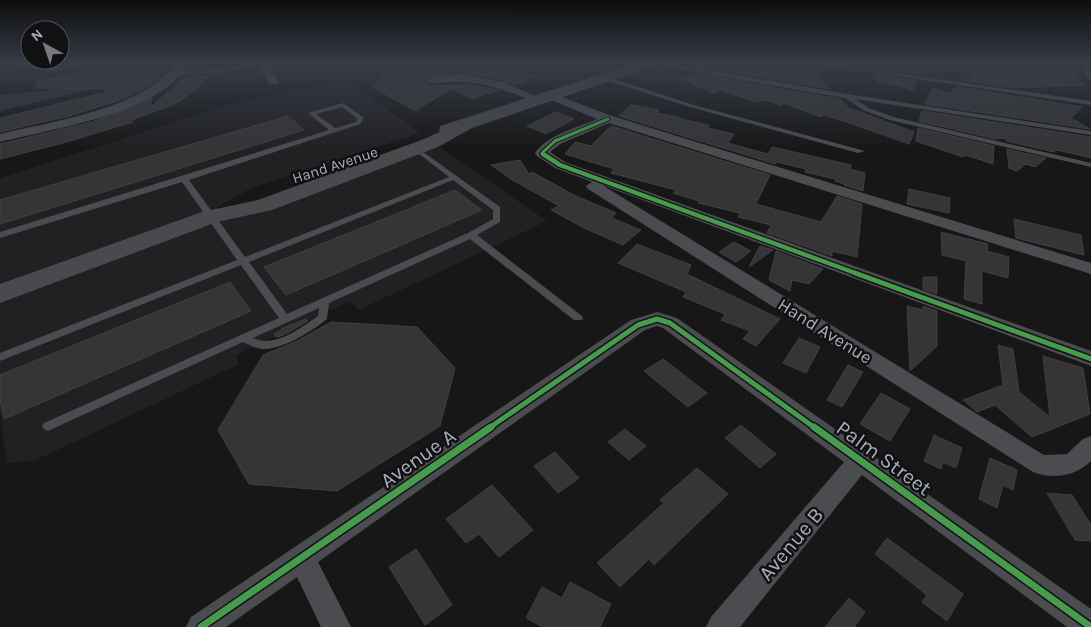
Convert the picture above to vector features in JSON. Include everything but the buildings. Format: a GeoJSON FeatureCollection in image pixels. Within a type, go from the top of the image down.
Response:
{"type":"FeatureCollection","features":[{"type":"Feature","properties":{"kind":"street"},"geometry":{"type":"LineString","coordinates":[[0,138],[125,104],[149,92]]}},
{"type":"Feature","properties":{"kind":"street"},"geometry":{"type":"LineString","coordinates":[[525,92],[1091,270]]}},
{"type":"Feature","properties":{"kind":"street","name":"Hand Avenue"},"geometry":{"type":"LineString","coordinates":[[210,217],[251,193],[420,137],[464,126],[562,92]]}},
{"type":"Feature","properties":{"kind":"street"},"geometry":{"type":"LineString","coordinates":[[608,118],[547,146],[542,153],[560,165],[1091,359]]}},
{"type":"Feature","properties":{"kind":"street","name":"Hand Avenue"},"geometry":{"type":"LineString","coordinates":[[0,294],[210,217],[264,205],[416,149],[464,126]]}},
{"type":"Feature","properties":{"kind":"street","name":"Hand Avenue"},"geometry":{"type":"LineString","coordinates":[[560,165],[1041,465],[1072,464],[1091,446]]}},
{"type":"Feature","properties":{"kind":"street","name":"Palm Street"},"geometry":{"type":"LineString","coordinates":[[657,319],[670,322],[1091,627]]}},
{"type":"Feature","properties":{"kind":"street","name":"Avenue A"},"geometry":{"type":"LineString","coordinates":[[201,627],[638,325],[657,319]]}},
{"type":"Feature","properties":{"kind":"street","name":"Avenue B"},"geometry":{"type":"LineString","coordinates":[[721,627],[860,461]]}},
{"type":"Feature","properties":{"kind":"street"},"geometry":{"type":"LineString","coordinates":[[302,558],[336,627]]}},
{"type":"Feature","properties":{"kind":"lane"},"geometry":{"type":"LineString","coordinates":[[649,92],[692,106],[861,151]]}},
{"type":"Feature","properties":{"kind":"lane"},"geometry":{"type":"LineString","coordinates":[[825,92],[1091,133]]}},
{"type":"Feature","properties":{"kind":"lane"},"geometry":{"type":"LineString","coordinates":[[1012,92],[1091,104]]}},
{"type":"Feature","properties":{"kind":"lane"},"geometry":{"type":"LineString","coordinates":[[847,96],[855,104],[864,108],[902,120],[1091,165]]}},
{"type":"Feature","properties":{"kind":"lane"},"geometry":{"type":"LineString","coordinates":[[0,236],[334,131],[358,123],[361,118],[343,105],[311,113],[334,131]]}},
{"type":"Feature","properties":{"kind":"lane"},"geometry":{"type":"LineString","coordinates":[[48,426],[471,235],[497,220],[497,209],[416,149]]}},
{"type":"Feature","properties":{"kind":"lane"},"geometry":{"type":"LineString","coordinates":[[0,357],[455,177]]}},
{"type":"Feature","properties":{"kind":"lane"},"geometry":{"type":"LineString","coordinates":[[184,179],[285,319]]}},
{"type":"Feature","properties":{"kind":"lane"},"geometry":{"type":"LineString","coordinates":[[471,235],[578,318]]}},
{"type":"Feature","properties":{"kind":"lane"},"geometry":{"type":"LineString","coordinates":[[244,338],[263,345],[276,342],[314,324],[323,317],[324,302]]}},
{"type":"Feature","properties":{"kind":"shaded area"},"geometry":{"type":"Polygon","coordinates":[[[27,92],[78,92],[0,111],[0,95],[27,92]]]}},
{"type":"Feature","properties":{"kind":"shaded area"},"geometry":{"type":"Polygon","coordinates":[[[290,92],[364,92],[420,133],[251,188],[207,214],[0,288],[0,178],[222,107],[290,92]]]}},
{"type":"Feature","properties":{"kind":"shaded area"},"geometry":{"type":"Polygon","coordinates":[[[437,145],[547,221],[359,310],[350,301],[236,355],[239,364],[36,460],[7,463],[0,413],[0,300],[208,223],[437,145]]]}},
{"type":"Feature","properties":{"kind":"cycle path"},"geometry":{"type":"LineString","coordinates":[[608,119],[555,141],[542,153],[560,165],[1091,359]]}},
{"type":"Feature","properties":{"kind":"cycle path"},"geometry":{"type":"LineString","coordinates":[[201,627],[638,325],[657,319],[670,323],[1091,627]]}}]}
